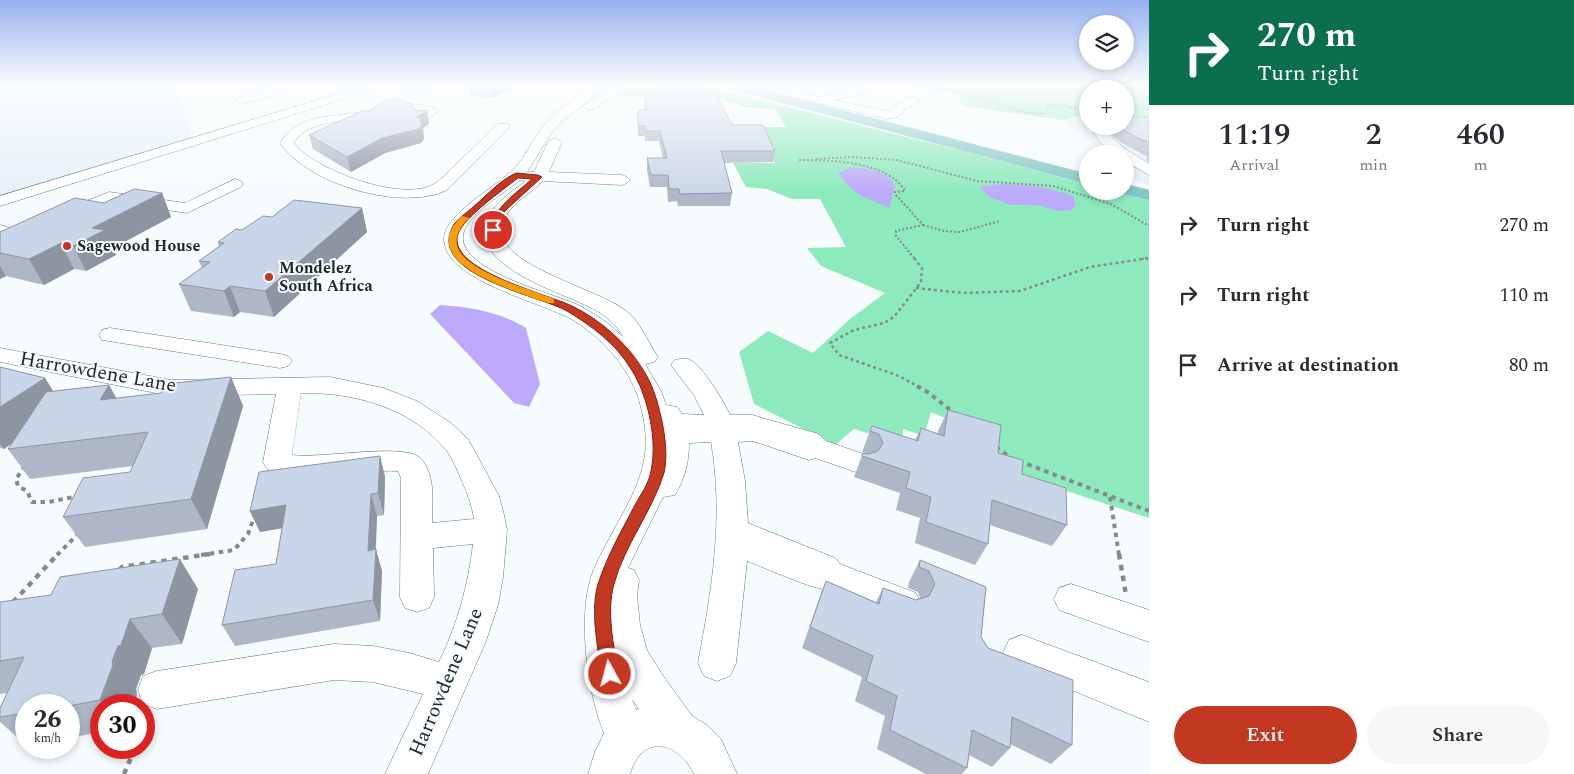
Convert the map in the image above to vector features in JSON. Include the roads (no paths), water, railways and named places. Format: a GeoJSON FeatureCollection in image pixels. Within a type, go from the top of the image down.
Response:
{"type":"FeatureCollection","features":[{"type":"Feature","properties":{"kind":"main road"},"geometry":{"type":"LineString","coordinates":[[884,122],[1079,176]]}},
{"type":"Feature","properties":{"kind":"main road"},"geometry":{"type":"LineString","coordinates":[[1134,191],[1149,195]]}},
{"type":"Feature","properties":{"kind":"street"},"geometry":{"type":"LineString","coordinates":[[0,201],[268,122]]}},
{"type":"Feature","properties":{"kind":"street"},"geometry":{"type":"LineString","coordinates":[[280,122],[309,126]]}},
{"type":"Feature","properties":{"kind":"street"},"geometry":{"type":"LineString","coordinates":[[322,122],[309,126],[288,139],[287,144],[293,154],[335,176],[388,192],[412,194],[432,191],[441,187],[503,127]]}},
{"type":"Feature","properties":{"kind":"street"},"geometry":{"type":"LineString","coordinates":[[554,122],[550,126],[527,176],[459,223],[453,236],[453,246],[458,257],[467,265],[484,274],[569,308],[602,330],[619,345],[637,368],[677,452],[670,477],[636,546],[619,589],[620,626],[631,659],[652,695],[677,729]]}},
{"type":"Feature","properties":{"kind":"street"},"geometry":{"type":"LineString","coordinates":[[568,122],[496,219],[493,235],[498,250],[507,259],[530,272],[603,305],[619,316],[646,358],[666,429],[658,471],[621,547],[606,584],[603,602],[602,616],[611,688],[617,717],[628,736]]}},
{"type":"Feature","properties":{"kind":"street"},"geometry":{"type":"LineString","coordinates":[[1106,138],[1114,145]]}},
{"type":"Feature","properties":{"kind":"street"},"geometry":{"type":"LineString","coordinates":[[1134,154],[1149,153]]}},
{"type":"Feature","properties":{"kind":"street"},"geometry":{"type":"LineString","coordinates":[[1134,160],[1145,166]]}},
{"type":"Feature","properties":{"kind":"street"},"geometry":{"type":"LineString","coordinates":[[527,176],[622,180]]}},
{"type":"Feature","properties":{"kind":"street"},"geometry":{"type":"LineString","coordinates":[[49,224],[108,197],[184,209],[193,207],[235,184]]}},
{"type":"Feature","properties":{"kind":"street"},"geometry":{"type":"LineString","coordinates":[[2,236],[28,233]]}},
{"type":"Feature","properties":{"kind":"street"},"geometry":{"type":"LineString","coordinates":[[110,335],[285,373],[277,462],[289,466],[309,466],[393,460],[407,462],[411,465],[416,478],[417,597]]}},
{"type":"Feature","properties":{"kind":"street","name":"Harrowdene Lane"},"geometry":{"type":"LineString","coordinates":[[0,355],[171,388],[285,373],[374,394],[408,407],[441,429],[458,446],[484,496],[489,515],[490,530],[486,577],[480,605],[468,641],[406,774]]}},
{"type":"Feature","properties":{"kind":"street"},"geometry":{"type":"LineString","coordinates":[[683,365],[706,393],[721,428],[731,480],[733,535],[728,600],[717,663]]}},
{"type":"Feature","properties":{"kind":"street"},"geometry":{"type":"LineString","coordinates":[[666,429],[721,428],[753,424],[784,437],[809,442],[816,448],[859,463]]}},
{"type":"Feature","properties":{"kind":"street"},"geometry":{"type":"LineString","coordinates":[[417,537],[490,530]]}},
{"type":"Feature","properties":{"kind":"street"},"geometry":{"type":"LineString","coordinates":[[733,535],[823,568],[828,574],[904,604]]}},
{"type":"Feature","properties":{"kind":"street"},"geometry":{"type":"LineString","coordinates":[[1071,599],[1140,623]]}},
{"type":"Feature","properties":{"kind":"street"},"geometry":{"type":"LineString","coordinates":[[1022,652],[1149,702]]}},
{"type":"Feature","properties":{"kind":"street"},"geometry":{"type":"LineString","coordinates":[[157,690],[334,662],[373,664],[409,671],[448,683]]}},
{"type":"Feature","properties":{"kind":"street"},"geometry":{"type":"LineString","coordinates":[[609,774],[612,759],[618,746],[628,736],[643,728],[660,725],[677,729],[691,737],[711,761],[716,774]]}},
{"type":"Feature","properties":{"kind":"place","name":"Sagewood House"},"geometry":{"type":"Point","coordinates":[67,246]}},
{"type":"Feature","properties":{"kind":"place","name":"Mondelez South Africa"},"geometry":{"type":"Point","coordinates":[269,277]}}]}
